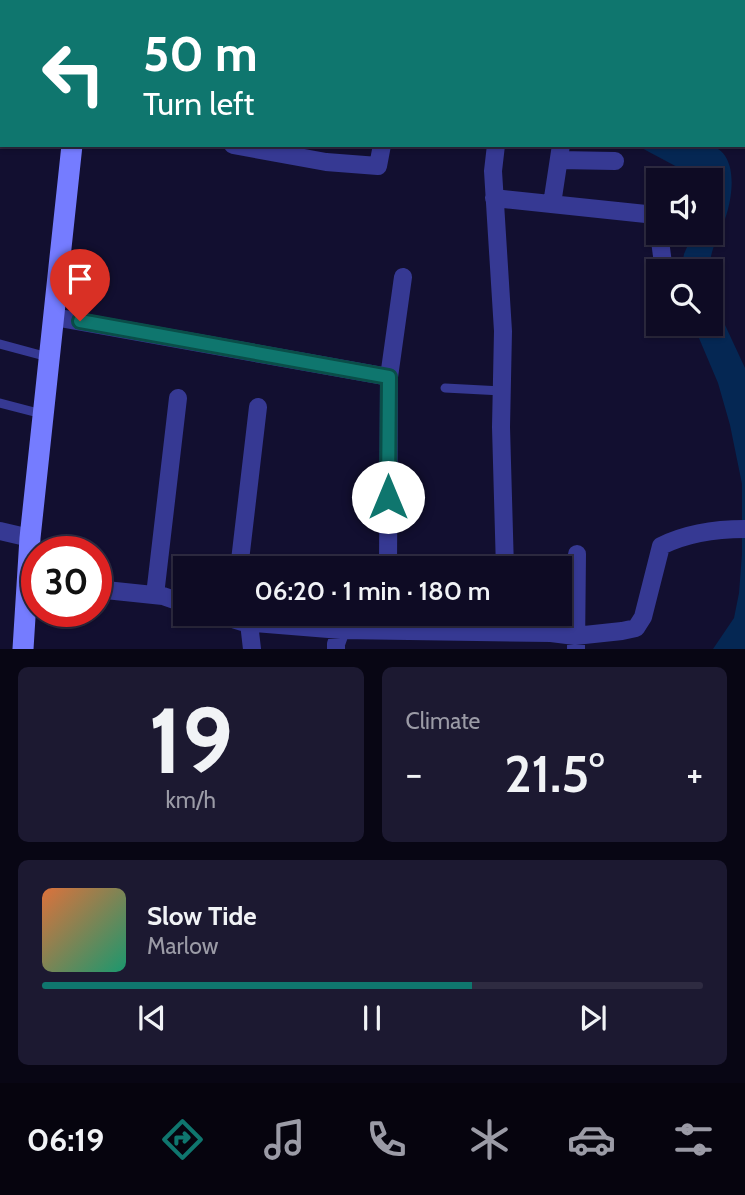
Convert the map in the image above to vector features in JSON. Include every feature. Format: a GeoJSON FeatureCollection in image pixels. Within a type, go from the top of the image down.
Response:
{"type":"FeatureCollection","features":[{"type":"Feature","properties":{"kind":"main road"},"geometry":{"type":"LineString","coordinates":[[30,536],[72,147]]}},
{"type":"Feature","properties":{"kind":"main road"},"geometry":{"type":"LineString","coordinates":[[23,649],[26,627]]}},
{"type":"Feature","properties":{"kind":"street"},"geometry":{"type":"LineString","coordinates":[[254,147],[327,154],[378,166],[382,147]]}},
{"type":"Feature","properties":{"kind":"street"},"geometry":{"type":"LineString","coordinates":[[496,147],[493,171],[503,331],[505,556]]}},
{"type":"Feature","properties":{"kind":"street"},"geometry":{"type":"LineString","coordinates":[[552,204],[560,153],[615,161]]}},
{"type":"Feature","properties":{"kind":"street"},"geometry":{"type":"LineString","coordinates":[[494,198],[646,214]]}},
{"type":"Feature","properties":{"kind":"street"},"geometry":{"type":"LineString","coordinates":[[388,556],[389,377],[403,277]]}},
{"type":"Feature","properties":{"kind":"street"},"geometry":{"type":"LineString","coordinates":[[54,317],[389,377]]}},
{"type":"Feature","properties":{"kind":"street"},"geometry":{"type":"LineString","coordinates":[[155,595],[178,398]]}},
{"type":"Feature","properties":{"kind":"street"},"geometry":{"type":"LineString","coordinates":[[241,556],[258,407]]}},
{"type":"Feature","properties":{"kind":"street"},"geometry":{"type":"LineString","coordinates":[[520,626],[551,633],[576,643],[636,628],[643,617],[661,546],[678,537],[719,529],[741,529]]}},
{"type":"Feature","properties":{"kind":"street"},"geometry":{"type":"LineString","coordinates":[[0,531],[21,536]]}},
{"type":"Feature","properties":{"kind":"street"},"geometry":{"type":"LineString","coordinates":[[576,643],[577,554]]}},
{"type":"Feature","properties":{"kind":"street"},"geometry":{"type":"LineString","coordinates":[[112,591],[173,599]]}},
{"type":"Feature","properties":{"kind":"street"},"geometry":{"type":"LineString","coordinates":[[242,626],[252,649]]}},
{"type":"Feature","properties":{"kind":"street"},"geometry":{"type":"LineString","coordinates":[[304,626],[341,630],[368,626]]}},
{"type":"Feature","properties":{"kind":"street"},"geometry":{"type":"LineString","coordinates":[[336,649],[341,630]]}},
{"type":"Feature","properties":{"kind":"lane"},"geometry":{"type":"LineString","coordinates":[[0,344],[50,357]]}},
{"type":"Feature","properties":{"kind":"lane"},"geometry":{"type":"LineString","coordinates":[[445,388],[502,391]]}},
{"type":"Feature","properties":{"kind":"lane"},"geometry":{"type":"LineString","coordinates":[[0,403],[44,414]]}},
{"type":"Feature","properties":{"kind":"water"},"geometry":{"type":"Polygon","coordinates":[[[640,147],[718,149],[725,156],[731,176],[732,187],[723,224],[723,168],[679,168],[640,147]]]}},
{"type":"Feature","properties":{"kind":"water"},"geometry":{"type":"Polygon","coordinates":[[[688,245],[714,245],[711,259],[683,259],[688,245]]]}},
{"type":"Feature","properties":{"kind":"water"},"geometry":{"type":"Polygon","coordinates":[[[723,321],[745,368],[745,649],[713,649],[734,618],[742,554],[742,484],[718,383],[698,336],[723,336],[723,321]]]}},
{"type":"Feature","properties":{"kind":"route"},"geometry":{"type":"LineString","coordinates":[[80,321],[389,377],[388,497]]}}]}
